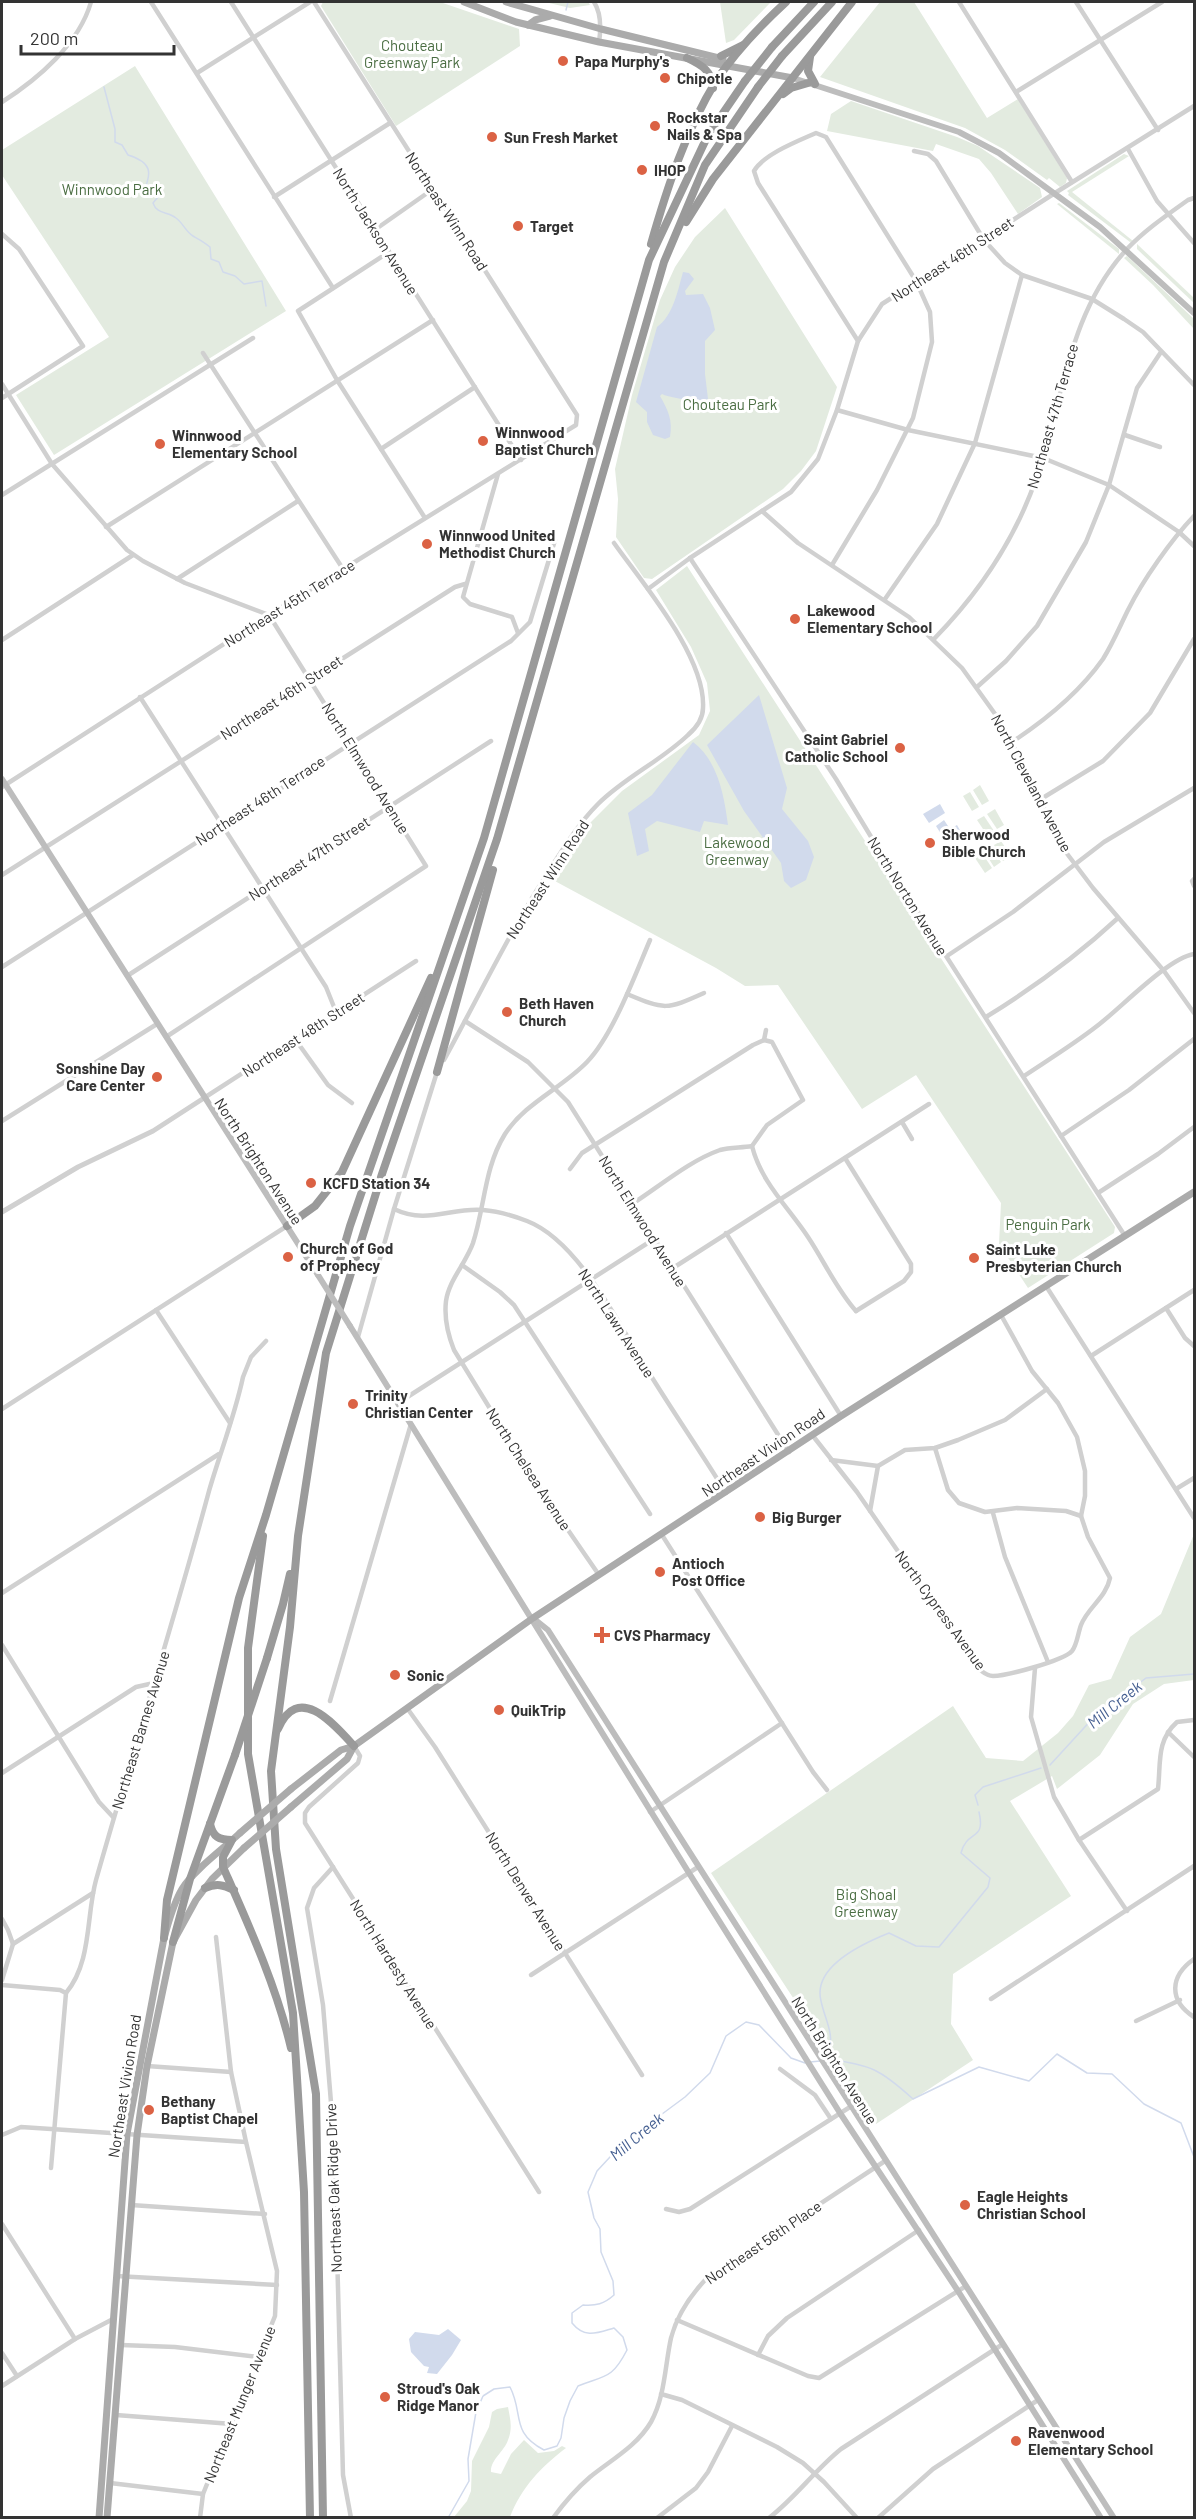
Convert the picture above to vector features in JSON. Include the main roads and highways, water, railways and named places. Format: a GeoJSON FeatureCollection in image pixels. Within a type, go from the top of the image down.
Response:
{"type":"FeatureCollection","features":[{"type":"Feature","properties":{"kind":"highway"},"geometry":{"type":"LineString","coordinates":[[164,1938],[167,1900],[214,1711],[234,1617],[350,1226],[484,838],[649,260],[658,219],[691,129],[713,88],[748,41],[786,2]]}},
{"type":"Feature","properties":{"kind":"highway"},"geometry":{"type":"LineString","coordinates":[[649,260],[708,135],[772,47],[814,2]]}},
{"type":"Feature","properties":{"kind":"highway"},"geometry":{"type":"LineString","coordinates":[[323,2517],[316,2094],[276,1850],[271,1771],[290,1628],[298,1536],[326,1353],[382,1174],[498,839],[664,262],[705,165],[782,56],[832,2]]}},
{"type":"Feature","properties":{"kind":"highway"},"geometry":{"type":"LineString","coordinates":[[664,262],[705,190],[852,2]]}},
{"type":"Feature","properties":{"kind":"highway"},"geometry":{"type":"LineString","coordinates":[[721,56],[748,41]]}},
{"type":"Feature","properties":{"kind":"highway"},"geometry":{"type":"LineString","coordinates":[[780,97],[791,88],[811,83],[808,71],[810,55]]}},
{"type":"Feature","properties":{"kind":"highway"},"geometry":{"type":"LineString","coordinates":[[687,58],[707,69],[711,75],[713,88]]}},
{"type":"Feature","properties":{"kind":"highway"},"geometry":{"type":"LineString","coordinates":[[437,1072],[495,861],[498,839]]}},
{"type":"Feature","properties":{"kind":"highway"},"geometry":{"type":"LineString","coordinates":[[287,1226],[315,1206],[342,1172],[447,945]]}},
{"type":"Feature","properties":{"kind":"highway"},"geometry":{"type":"LineString","coordinates":[[266,1515],[248,1648],[248,1754],[293,2013],[304,2192],[310,2517]]}},
{"type":"Feature","properties":{"kind":"highway"},"geometry":{"type":"LineString","coordinates":[[173,1942],[190,1879],[267,1658],[283,1604],[298,1536]]}},
{"type":"Feature","properties":{"kind":"highway"},"geometry":{"type":"LineString","coordinates":[[275,1738],[287,1714],[295,1709],[305,1708],[327,1718],[354,1746]]}},
{"type":"Feature","properties":{"kind":"highway"},"geometry":{"type":"LineString","coordinates":[[210,1824],[214,1835],[221,1840],[232,1840],[223,1857],[223,1867],[284,2019],[297,2068]]}},
{"type":"Feature","properties":{"kind":"highway"},"geometry":{"type":"LineString","coordinates":[[205,1888],[214,1884],[224,1885],[234,1890]]}},
{"type":"Feature","properties":{"kind":"main road"},"geometry":{"type":"LineString","coordinates":[[464,2],[516,22],[599,42],[730,64],[811,83],[972,138],[999,153],[1127,249],[1194,312]]}},
{"type":"Feature","properties":{"kind":"main road"},"geometry":{"type":"LineString","coordinates":[[506,2],[601,29],[721,56],[730,64]]}},
{"type":"Feature","properties":{"kind":"main road"},"geometry":{"type":"LineString","coordinates":[[528,25],[550,15]]}},
{"type":"Feature","properties":{"kind":"main road","name":"North Brighton Avenue"},"geometry":{"type":"LineString","coordinates":[[3,783],[358,1337],[533,1618],[541,1637],[840,2113],[919,2230],[1101,2517]]}},
{"type":"Feature","properties":{"kind":"main road","name":"Northeast Vivion Road"},"geometry":{"type":"LineString","coordinates":[[99,2517],[127,2134],[164,1938],[172,1908],[190,1879],[240,1833],[341,1750],[354,1746],[533,1618],[841,1416],[1194,1192]]}},
{"type":"Feature","properties":{"kind":"main road","name":"North Brighton Avenue"},"geometry":{"type":"LineString","coordinates":[[533,1618],[548,1630],[850,2107],[1114,2517]]}},
{"type":"Feature","properties":{"kind":"main road","name":"Northeast Vivion Road"},"geometry":{"type":"LineString","coordinates":[[107,2517],[137,2135],[147,2066],[173,1942],[184,1919],[205,1888],[223,1867],[347,1759],[354,1746]]}},
{"type":"Feature","properties":{"kind":"water"},"geometry":{"type":"Polygon","coordinates":[[[683,272],[689,273],[694,279],[685,291],[686,295],[703,294],[710,308],[715,330],[705,341],[708,399],[685,400],[662,394],[660,396],[671,425],[670,437],[665,439],[653,435],[647,422],[647,412],[636,402],[657,327],[671,310],[683,272]]]}},
{"type":"Feature","properties":{"kind":"water"},"geometry":{"type":"Polygon","coordinates":[[[759,695],[787,788],[782,809],[808,841],[814,857],[806,880],[791,888],[784,881],[781,863],[744,811],[707,745],[759,695]]]}},
{"type":"Feature","properties":{"kind":"water"},"geometry":{"type":"Polygon","coordinates":[[[693,742],[702,750],[714,769],[722,791],[728,825],[704,821],[700,832],[657,821],[645,829],[649,851],[637,856],[628,813],[652,795],[693,742]]]}},
{"type":"Feature","properties":{"kind":"water"},"geometry":{"type":"Polygon","coordinates":[[[940,804],[945,813],[929,823],[923,814],[940,804]]]}},
{"type":"Feature","properties":{"kind":"water"},"geometry":{"type":"Polygon","coordinates":[[[944,820],[950,829],[957,825],[961,832],[946,842],[936,826],[944,820]]]}},
{"type":"Feature","properties":{"kind":"water"},"geometry":{"type":"Polygon","coordinates":[[[448,2329],[461,2340],[437,2374],[427,2373],[429,2367],[424,2366],[411,2352],[409,2339],[415,2332],[439,2335],[448,2329]]]}},
{"type":"Feature","properties":{"kind":"waterway"},"geometry":{"type":"LineString","coordinates":[[566,10],[568,2]]}},
{"type":"Feature","properties":{"kind":"waterway"},"geometry":{"type":"LineString","coordinates":[[104,87],[115,129],[115,142],[122,145],[128,155],[141,161],[148,169],[148,179],[143,192],[152,192],[158,197],[153,203],[157,209],[176,218],[191,234],[210,247],[211,259],[219,262],[223,272],[235,276],[244,284],[262,281],[266,306]]}},
{"type":"Feature","properties":{"kind":"waterway","name":"Mill Creek"},"geometry":{"type":"LineString","coordinates":[[1050,1765],[1094,1717],[1146,1678],[1194,1674]]}},
{"type":"Feature","properties":{"kind":"waterway","name":"Mill Creek"},"geometry":{"type":"LineString","coordinates":[[978,1805],[975,1795],[983,1787],[1041,1768]]}},
{"type":"Feature","properties":{"kind":"waterway","name":"Mill Creek"},"geometry":{"type":"LineString","coordinates":[[824,2060],[827,2059],[831,2043],[820,1988],[824,1977],[832,1967],[854,1950],[889,1933],[916,1946],[939,1947],[988,1887],[990,1878],[961,1853],[967,1841],[980,1828],[979,1812]]}},
{"type":"Feature","properties":{"kind":"waterway","name":"Mill Creek"},"geometry":{"type":"LineString","coordinates":[[448,2518],[469,2481],[468,2459],[476,2412],[483,2396],[494,2389],[510,2387],[526,2436],[544,2450],[557,2446],[561,2438],[564,2418],[578,2386],[607,2375],[617,2366],[627,2350],[623,2337],[614,2328],[597,2333],[587,2333],[572,2323],[572,2313],[583,2305],[600,2304],[614,2295],[613,2281],[601,2252],[600,2229],[594,2218],[588,2192],[597,2171],[623,2143],[685,2097],[710,2073],[726,2036],[746,2022],[759,2025],[791,2058],[805,2063]]}},
{"type":"Feature","properties":{"kind":"waterway"},"geometry":{"type":"LineString","coordinates":[[828,2059],[874,2070],[892,2081],[913,2099],[979,2067],[1029,2081],[1057,2054],[1087,2073],[1112,2074],[1144,2104],[1181,2123],[1194,2157]]}},
{"type":"Feature","properties":{"kind":"waterway","name":"Mill Creek"},"geometry":{"type":"LineString","coordinates":[[810,2062],[820,2061]]}},
{"type":"Feature","properties":{"kind":"place","name":"Papa Murphy's"},"geometry":{"type":"Point","coordinates":[563,61]}},
{"type":"Feature","properties":{"kind":"place","name":"Chipotle"},"geometry":{"type":"Point","coordinates":[665,78]}},
{"type":"Feature","properties":{"kind":"place","name":"Rockstar Nails & Spa"},"geometry":{"type":"Point","coordinates":[655,126]}},
{"type":"Feature","properties":{"kind":"place","name":"Sun Fresh Market"},"geometry":{"type":"Point","coordinates":[492,137]}},
{"type":"Feature","properties":{"kind":"place","name":"IHOP"},"geometry":{"type":"Point","coordinates":[642,170]}},
{"type":"Feature","properties":{"kind":"place","name":"Target"},"geometry":{"type":"Point","coordinates":[518,226]}},
{"type":"Feature","properties":{"kind":"place","name":"Winnwood Baptist Church"},"geometry":{"type":"Point","coordinates":[483,441]}},
{"type":"Feature","properties":{"kind":"place","name":"Winnwood Elementary School"},"geometry":{"type":"Point","coordinates":[160,444]}},
{"type":"Feature","properties":{"kind":"place","name":"Winnwood United Methodist Church"},"geometry":{"type":"Point","coordinates":[427,544]}},
{"type":"Feature","properties":{"kind":"place","name":"Lakewood Elementary School"},"geometry":{"type":"Point","coordinates":[795,619]}},
{"type":"Feature","properties":{"kind":"place","name":"Saint Gabriel Catholic School"},"geometry":{"type":"Point","coordinates":[900,748]}},
{"type":"Feature","properties":{"kind":"place","name":"Sherwood Bible Church"},"geometry":{"type":"Point","coordinates":[930,843]}},
{"type":"Feature","properties":{"kind":"place","name":"Beth Haven Church"},"geometry":{"type":"Point","coordinates":[507,1012]}},
{"type":"Feature","properties":{"kind":"place","name":"Sonshine Day Care Center"},"geometry":{"type":"Point","coordinates":[157,1077]}},
{"type":"Feature","properties":{"kind":"place","name":"KCFD Station 34"},"geometry":{"type":"Point","coordinates":[311,1183]}},
{"type":"Feature","properties":{"kind":"place","name":"Church of God of Prophecy"},"geometry":{"type":"Point","coordinates":[288,1257]}},
{"type":"Feature","properties":{"kind":"place","name":"Saint Luke Presbyterian Church"},"geometry":{"type":"Point","coordinates":[974,1258]}},
{"type":"Feature","properties":{"kind":"place","name":"Trinity Christian Center"},"geometry":{"type":"Point","coordinates":[353,1404]}},
{"type":"Feature","properties":{"kind":"place","name":"Big Burger"},"geometry":{"type":"Point","coordinates":[760,1517]}},
{"type":"Feature","properties":{"kind":"place","name":"Antioch Post Office"},"geometry":{"type":"Point","coordinates":[660,1572]}},
{"type":"Feature","properties":{"kind":"place","name":"CVS Pharmacy"},"geometry":{"type":"Point","coordinates":[602,1635]}},
{"type":"Feature","properties":{"kind":"place","name":"Sonic"},"geometry":{"type":"Point","coordinates":[395,1675]}},
{"type":"Feature","properties":{"kind":"place","name":"QuikTrip"},"geometry":{"type":"Point","coordinates":[499,1710]}},
{"type":"Feature","properties":{"kind":"place","name":"Bethany Baptist Chapel"},"geometry":{"type":"Point","coordinates":[149,2110]}},
{"type":"Feature","properties":{"kind":"place","name":"Eagle Heights Christian School"},"geometry":{"type":"Point","coordinates":[965,2205]}},
{"type":"Feature","properties":{"kind":"place","name":"Stroud's Oak Ridge Manor"},"geometry":{"type":"Point","coordinates":[385,2397]}},
{"type":"Feature","properties":{"kind":"place","name":"Ravenwood Elementary School"},"geometry":{"type":"Point","coordinates":[1016,2441]}},
{"type":"Feature","properties":{"kind":"park label","name":"Chouteau Greenway Park"},"geometry":{"type":"Point","coordinates":[412,54]}},
{"type":"Feature","properties":{"kind":"park label","name":"Winnwood Park"},"geometry":{"type":"Point","coordinates":[112,189]}},
{"type":"Feature","properties":{"kind":"park label","name":"Chouteau Park"},"geometry":{"type":"Point","coordinates":[730,404]}},
{"type":"Feature","properties":{"kind":"park label","name":"Lakewood Greenway"},"geometry":{"type":"Point","coordinates":[737,850]}},
{"type":"Feature","properties":{"kind":"park label","name":"Penguin Park"},"geometry":{"type":"Point","coordinates":[1048,1224]}},
{"type":"Feature","properties":{"kind":"park label","name":"Big Shoal Greenway"},"geometry":{"type":"Point","coordinates":[866,1902]}}]}
